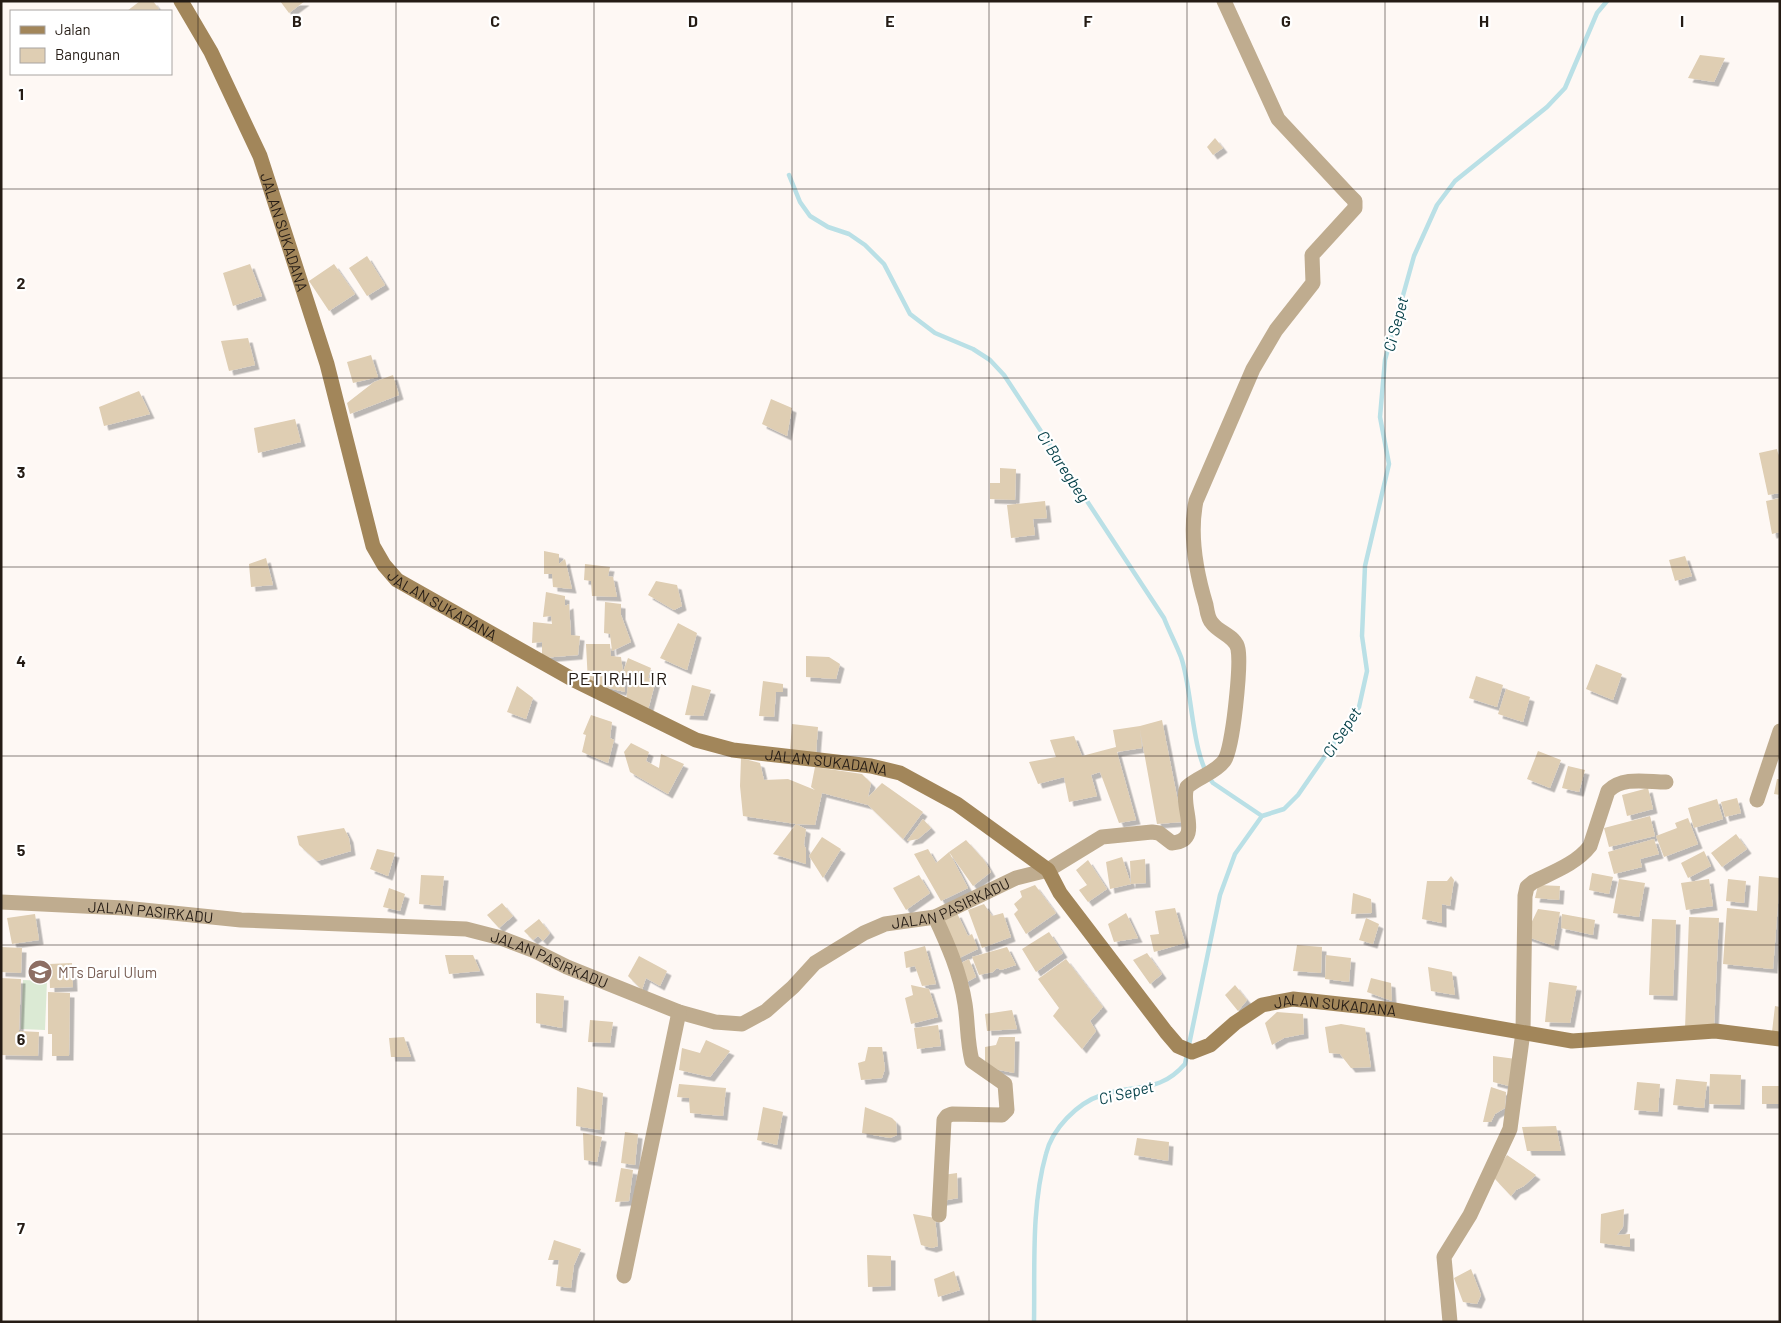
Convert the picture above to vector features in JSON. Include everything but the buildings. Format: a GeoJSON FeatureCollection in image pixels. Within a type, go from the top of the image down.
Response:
{"type":"FeatureCollection","features":[{"type":"Feature","properties":{"kind":"main road","name":"JALAN SUKADANA"},"geometry":{"type":"LineString","coordinates":[[181,1],[211,52],[260,156],[327,364],[373,546],[384,565],[397,580],[572,680],[696,740],[733,750],[871,766],[900,773],[958,804],[1048,870],[1060,893],[1185,1049],[1210,1045],[1236,1023],[1262,1005],[1293,999],[1394,1010],[1572,1041],[1716,1031],[1780,1039]]}},
{"type":"Feature","properties":{"kind":"street","name":"JALAN PASIRKADU"},"geometry":{"type":"LineString","coordinates":[[1,902],[124,908],[241,920],[466,929],[501,938],[535,951],[567,967],[678,1012],[715,1022],[742,1024],[766,1011],[793,987],[815,963],[864,933],[885,924],[936,917],[1016,878],[1048,870],[1102,837],[1152,832],[1159,833],[1172,843],[1182,842],[1188,837],[1190,831],[1185,792],[1187,787],[1213,770],[1228,755],[1238,680],[1238,649],[1235,642],[1211,622],[1199,580],[1192,518],[1196,501],[1253,369],[1276,330],[1313,282],[1312,255],[1355,208],[1354,201],[1349,195],[1278,119],[1224,1]]}},
{"type":"Feature","properties":{"kind":"street"},"geometry":{"type":"LineString","coordinates":[[1757,800],[1780,731]]}},
{"type":"Feature","properties":{"kind":"street"},"geometry":{"type":"LineString","coordinates":[[1450,1322],[1444,1257],[1470,1215],[1510,1130],[1523,1032],[1525,896],[1527,887],[1533,882],[1575,861],[1585,853],[1590,846],[1608,791],[1615,784],[1623,782],[1666,782]]}},
{"type":"Feature","properties":{"kind":"street"},"geometry":{"type":"LineString","coordinates":[[936,917],[956,963],[972,1061],[1005,1084],[1007,1110],[1002,1115],[952,1114],[944,1120],[939,1215]]}},
{"type":"Feature","properties":{"kind":"street"},"geometry":{"type":"LineString","coordinates":[[624,1276],[678,1012]]}},
{"type":"Feature","properties":{"kind":"green space"},"geometry":{"type":"Polygon","coordinates":[[[23,980],[47,981],[45,1030],[21,1029],[23,980]]]}},
{"type":"Feature","properties":{"kind":"waterway","name":"Ci Sepet"},"geometry":{"type":"LineString","coordinates":[[1034,1322],[1035,1237],[1038,1195],[1046,1154],[1054,1135],[1067,1118],[1093,1099],[1114,1091],[1156,1084],[1166,1080],[1185,1064],[1220,895],[1235,854],[1262,816],[1284,809],[1298,795],[1359,707],[1367,671],[1362,636],[1365,566],[1389,464],[1380,417],[1385,360],[1414,256],[1437,205],[1455,181],[1547,107],[1565,88],[1597,13],[1607,1]]}},
{"type":"Feature","properties":{"kind":"waterway","name":"Ci Baregbeg"},"geometry":{"type":"LineString","coordinates":[[789,175],[800,202],[810,216],[828,227],[849,234],[865,245],[884,264],[910,314],[935,333],[973,349],[990,360],[1004,375],[1164,618],[1185,671],[1196,741],[1206,772],[1213,783],[1262,816]]}},
{"type":"Feature","properties":{"kind":"place","name":"MTs Darul Ulum"},"geometry":{"type":"Point","coordinates":[40,972]}},
{"type":"Feature","properties":{"kind":"district","name":"PETIRHILIR"},"geometry":{"type":"Point","coordinates":[618,678]}}]}
